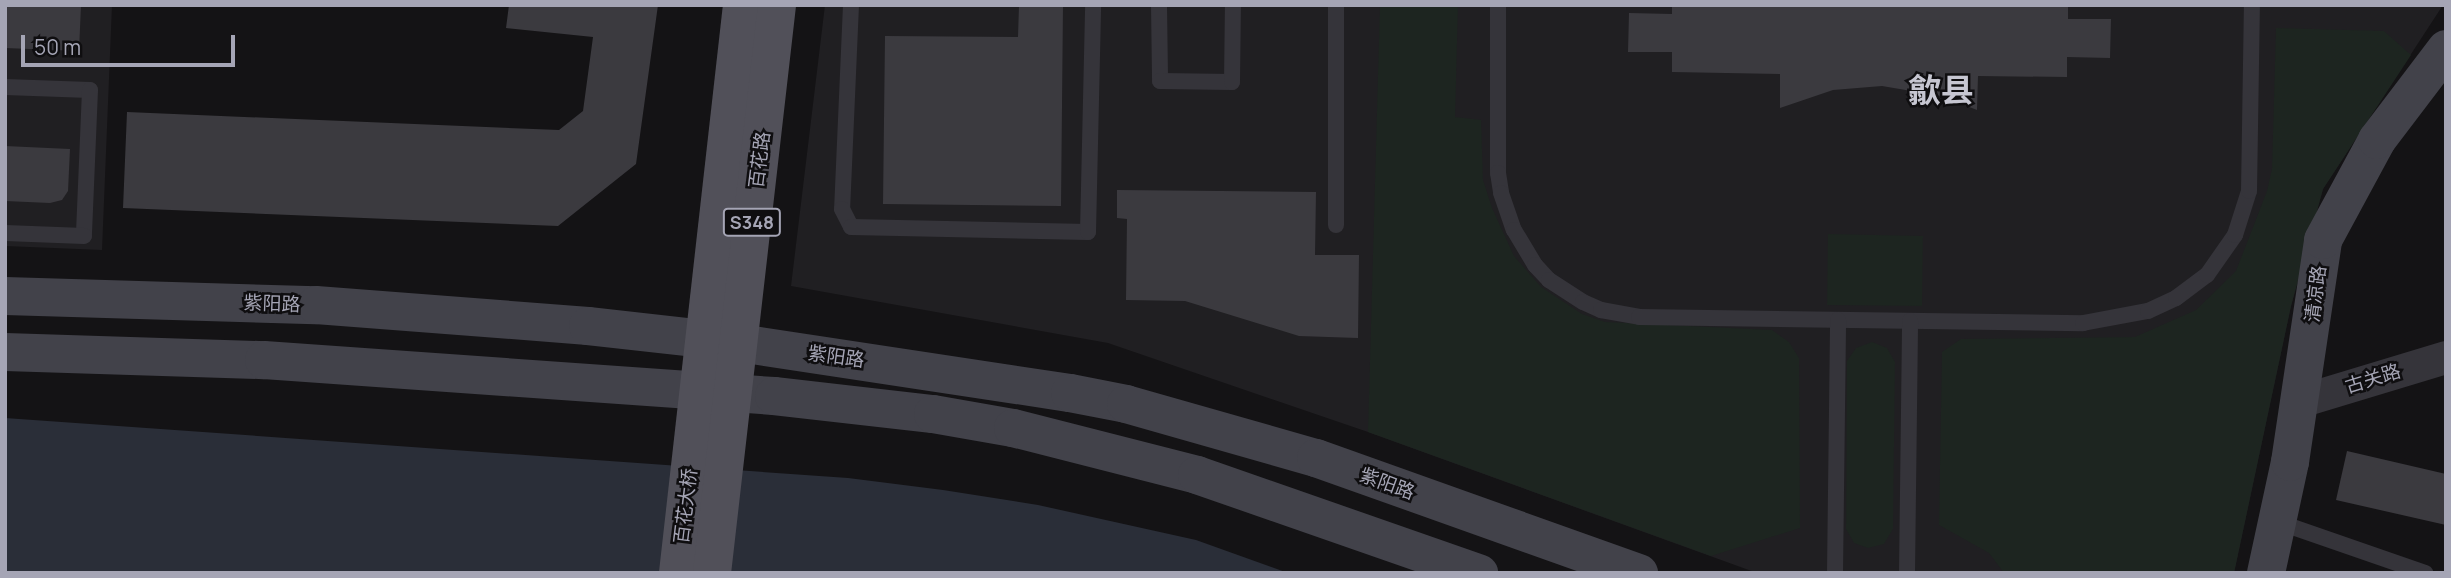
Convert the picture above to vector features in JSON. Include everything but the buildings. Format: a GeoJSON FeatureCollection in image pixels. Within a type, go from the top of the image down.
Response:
{"type":"FeatureCollection","features":[{"type":"Feature","properties":{"kind":"main road","name":"百花路"},"geometry":{"type":"LineString","coordinates":[[722,341],[743,5]]}},
{"type":"Feature","properties":{"kind":"main road","name":"百花路"},"geometry":{"type":"LineString","coordinates":[[710,439],[722,341],[777,5]]}},
{"type":"Feature","properties":{"kind":"main road","name":"清凉路"},"geometry":{"type":"LineString","coordinates":[[2266,573],[2300,401],[2323,240],[2377,140],[2446,49]]}},
{"type":"Feature","properties":{"kind":"main road","name":"紫阳路"},"geometry":{"type":"LineString","coordinates":[[5,296],[316,305],[588,326],[722,341],[900,366],[1126,404],[1316,458],[1639,573]]}},
{"type":"Feature","properties":{"kind":"main road"},"geometry":{"type":"LineString","coordinates":[[5,352],[264,360],[716,392],[933,414],[1013,428],[1136,458],[1254,494],[1479,573]]}},
{"type":"Feature","properties":{"kind":"main road","name":"百花大桥"},"geometry":{"type":"LineString","coordinates":[[678,573],[710,439]]}},
{"type":"Feature","properties":{"kind":"main road","name":"百花大桥"},"geometry":{"type":"LineString","coordinates":[[710,439],[712,573]]}},
{"type":"Feature","properties":{"kind":"street","name":"古关路"},"geometry":{"type":"LineString","coordinates":[[2300,401],[2446,357]]}},
{"type":"Feature","properties":{"kind":"lane"},"geometry":{"type":"LineString","coordinates":[[852,5],[842,209],[851,227],[1088,232],[1093,5]]}},
{"type":"Feature","properties":{"kind":"lane"},"geometry":{"type":"LineString","coordinates":[[1159,5],[1160,82],[1232,82],[1233,5]]}},
{"type":"Feature","properties":{"kind":"lane"},"geometry":{"type":"LineString","coordinates":[[1336,5],[1336,225]]}},
{"type":"Feature","properties":{"kind":"lane"},"geometry":{"type":"LineString","coordinates":[[1498,5],[1498,173],[1501,193],[1523,248],[1549,280],[1583,302],[1619,314],[2083,323],[2148,311],[2176,298],[2207,275],[2235,235],[2249,191],[2252,5]]}},
{"type":"Feature","properties":{"kind":"lane"},"geometry":{"type":"LineString","coordinates":[[5,86],[90,90],[84,236],[5,233]]}},
{"type":"Feature","properties":{"kind":"lane"},"geometry":{"type":"LineString","coordinates":[[1835,573],[1838,320]]}},
{"type":"Feature","properties":{"kind":"lane"},"geometry":{"type":"LineString","coordinates":[[1907,573],[1910,321]]}},
{"type":"Feature","properties":{"kind":"lane"},"geometry":{"type":"LineString","coordinates":[[2278,522],[2424,573]]}},
{"type":"Feature","properties":{"kind":"shaded area"},"geometry":{"type":"Polygon","coordinates":[[[5,5],[112,5],[102,250],[5,246],[5,5]]]}},
{"type":"Feature","properties":{"kind":"shaded area"},"geometry":{"type":"Polygon","coordinates":[[[825,5],[2443,5],[2323,189],[2291,306],[2234,573],[1757,573],[1368,432],[1108,343],[791,286],[825,5]]]}},
{"type":"Feature","properties":{"kind":"shaded area"},"geometry":{"type":"Polygon","coordinates":[[[1380,5],[1458,5],[1455,117],[1481,120],[1483,180],[1492,208],[1514,256],[1541,287],[1582,314],[1605,322],[1772,330],[1789,342],[1799,358],[1800,528],[1711,556],[1368,432],[1380,5]]]}},
{"type":"Feature","properties":{"kind":"shaded area"},"geometry":{"type":"Polygon","coordinates":[[[2276,28],[2384,31],[2411,55],[2323,189],[2291,306],[2234,573],[2004,573],[1989,553],[1939,525],[1942,352],[1961,339],[2135,337],[2196,310],[2236,271],[2267,191],[2272,169],[2276,28]]]}},
{"type":"Feature","properties":{"kind":"shaded area"},"geometry":{"type":"Polygon","coordinates":[[[1828,234],[1923,236],[1922,306],[1827,305],[1828,234]]]}},
{"type":"Feature","properties":{"kind":"shaded area"},"geometry":{"type":"Polygon","coordinates":[[[1872,342],[1887,348],[1895,362],[1893,529],[1884,544],[1868,548],[1854,543],[1846,529],[1847,361],[1856,348],[1872,342]]]}},
{"type":"Feature","properties":{"kind":"shaded area"},"geometry":{"type":"Polygon","coordinates":[[[5,418],[848,478],[1038,505],[1196,540],[1288,573],[5,573],[5,418]]]}},
{"type":"Feature","properties":{"kind":"district","name":"歙县"},"geometry":{"type":"Point","coordinates":[1941,90]}}]}
